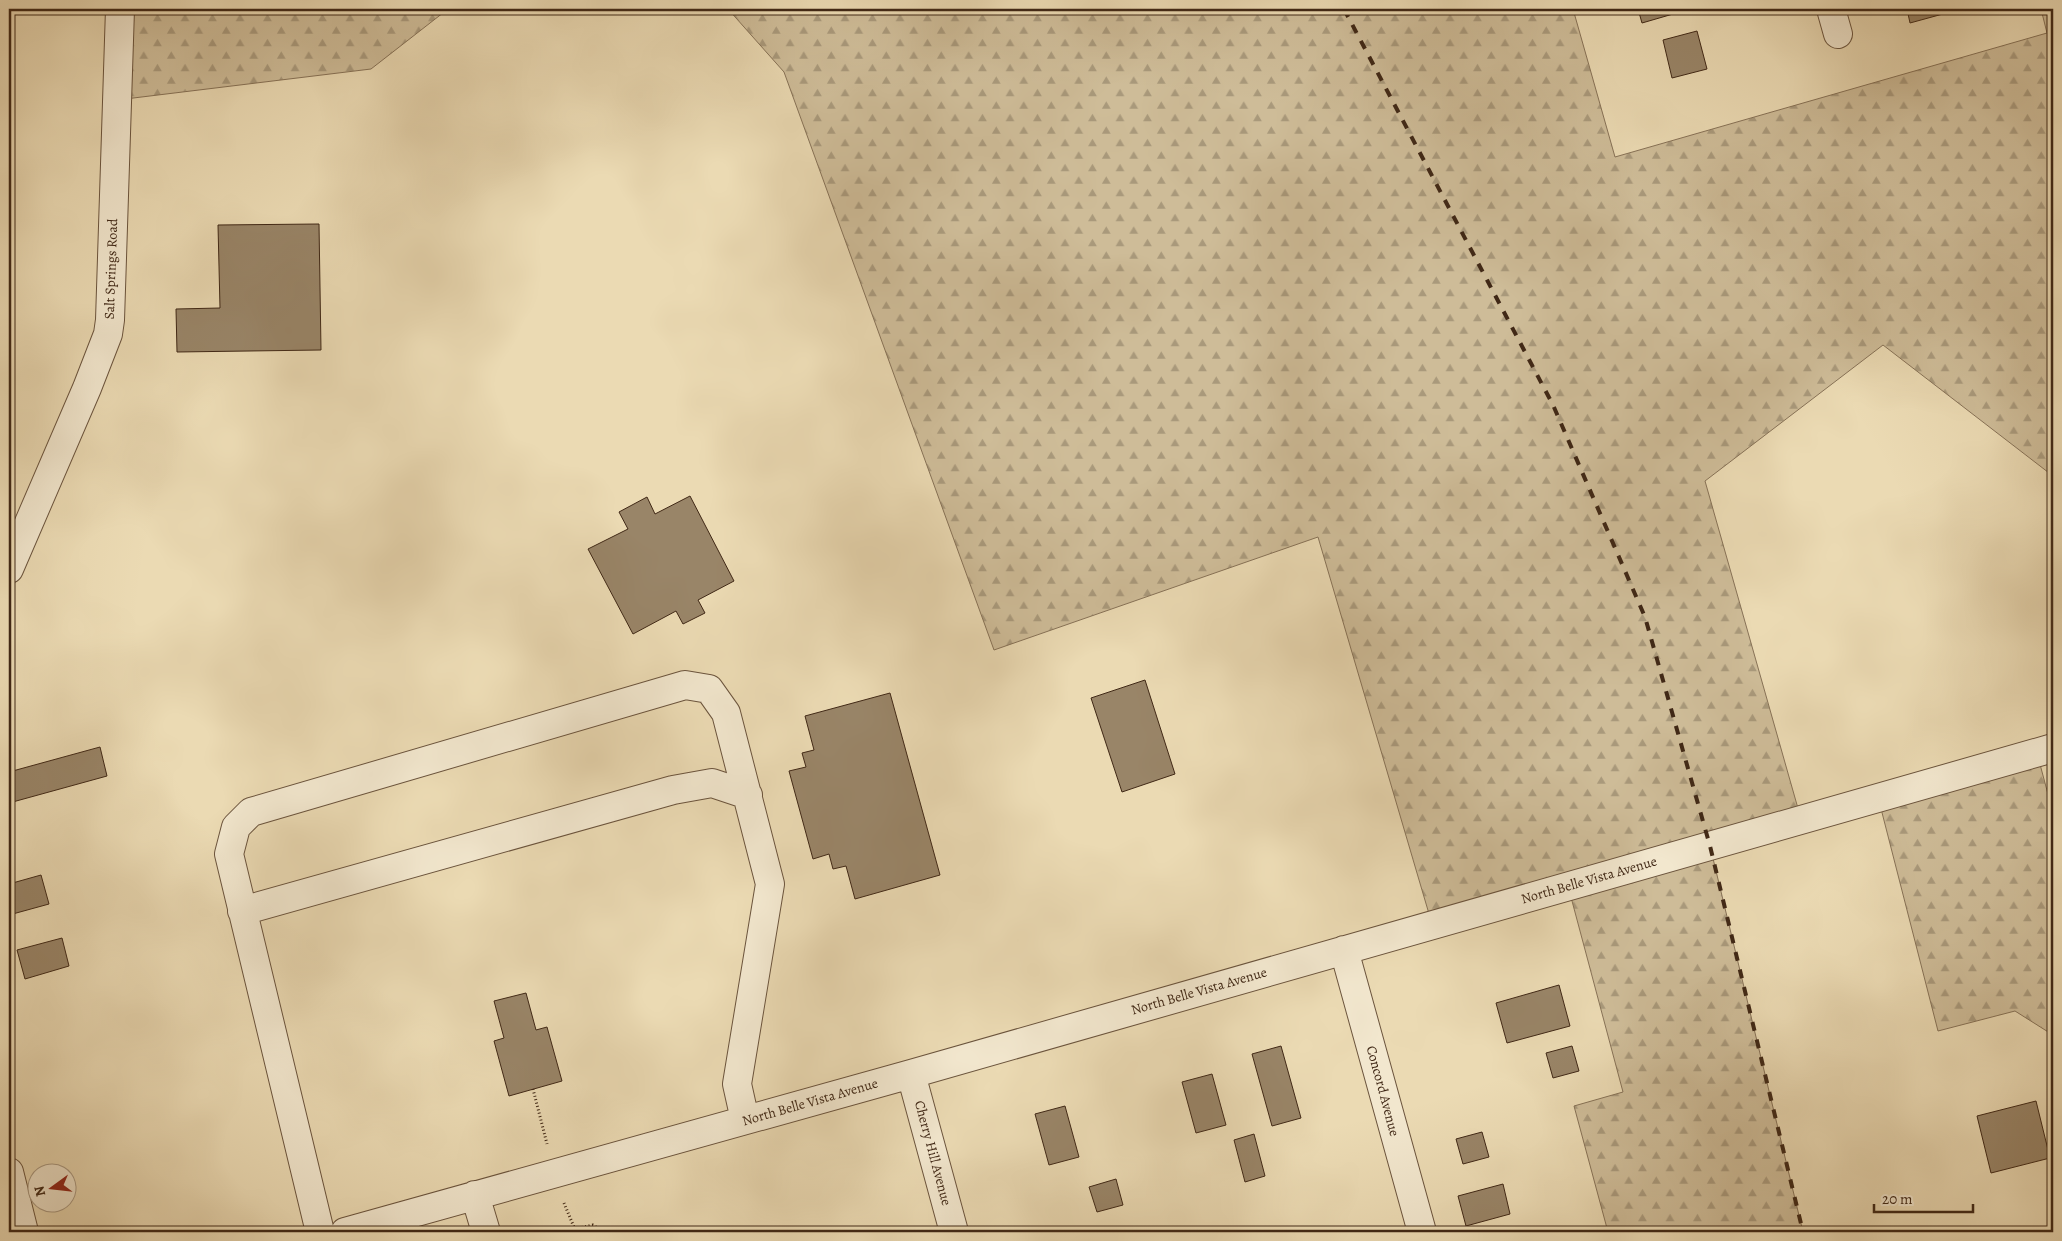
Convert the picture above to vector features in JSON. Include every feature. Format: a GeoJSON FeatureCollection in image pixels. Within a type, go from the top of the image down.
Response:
{"type":"FeatureCollection","features":[{"type":"Feature","properties":{"kind":"street","name":"Salt Springs Road"},"geometry":{"type":"LineString","coordinates":[[10,561],[87,388],[108,334],[120,9]]}},
{"type":"Feature","properties":{"kind":"street"},"geometry":{"type":"LineString","coordinates":[[320,1232],[229,854],[236,827],[251,812],[685,685],[709,689],[726,713],[770,884],[737,1084],[745,1120]]}},
{"type":"Feature","properties":{"kind":"street","name":"North Belle Vista Avenue"},"geometry":{"type":"LineString","coordinates":[[345,1232],[911,1074],[2053,748]]}},
{"type":"Feature","properties":{"kind":"street"},"geometry":{"type":"LineString","coordinates":[[242,911],[673,790],[712,783],[748,795]]}},
{"type":"Feature","properties":{"kind":"street","name":"Concord Avenue"},"geometry":{"type":"LineString","coordinates":[[1344,950],[1422,1232]]}},
{"type":"Feature","properties":{"kind":"street","name":"Cherry Hill Avenue"},"geometry":{"type":"LineString","coordinates":[[911,1074],[954,1232]]}},
{"type":"Feature","properties":{"kind":"street"},"geometry":{"type":"LineString","coordinates":[[9,1172],[24,1232]]}},
{"type":"Feature","properties":{"kind":"street"},"geometry":{"type":"LineString","coordinates":[[475,1195],[486,1232]]}},
{"type":"Feature","properties":{"kind":"path"},"geometry":{"type":"LineString","coordinates":[[533,1089],[548,1146]]}},
{"type":"Feature","properties":{"kind":"path"},"geometry":{"type":"LineString","coordinates":[[561,1196],[575,1231],[594,1225],[603,1232]]}},
{"type":"Feature","properties":{"kind":"green space"},"geometry":{"type":"Polygon","coordinates":[[[120,9],[448,9],[371,69],[117,100],[120,9]]]}},
{"type":"Feature","properties":{"kind":"green space"},"geometry":{"type":"Polygon","coordinates":[[[728,9],[1573,9],[1615,157],[2047,33],[2041,9],[2053,9],[2053,476],[1883,345],[1705,481],[1801,819],[1710,846],[1803,1232],[1608,1232],[1574,1106],[1623,1092],[1568,886],[1432,924],[1318,537],[994,650],[784,72],[728,9]]]}},
{"type":"Feature","properties":{"kind":"green space"},"geometry":{"type":"Polygon","coordinates":[[[2037,753],[2053,813],[2053,1035],[2015,1011],[1938,1031],[1878,797],[2037,753]]]}},
{"type":"Feature","properties":{"kind":"building"},"geometry":{"type":"Polygon","coordinates":[[[1638,9],[1671,9],[1673,14],[1642,23],[1638,9]]]}},
{"type":"Feature","properties":{"kind":"building"},"geometry":{"type":"Polygon","coordinates":[[[1907,9],[1961,9],[1910,23],[1907,9]]]}},
{"type":"Feature","properties":{"kind":"building"},"geometry":{"type":"Polygon","coordinates":[[[1697,31],[1707,69],[1672,78],[1663,40],[1697,31]]]}},
{"type":"Feature","properties":{"kind":"building"},"geometry":{"type":"Polygon","coordinates":[[[319,224],[321,350],[177,352],[176,309],[220,308],[218,225],[319,224]]]}},
{"type":"Feature","properties":{"kind":"building"},"geometry":{"type":"Polygon","coordinates":[[[690,496],[734,581],[698,600],[705,613],[683,624],[676,611],[633,634],[588,549],[628,529],[619,512],[647,497],[655,514],[690,496]]]}},
{"type":"Feature","properties":{"kind":"building"},"geometry":{"type":"Polygon","coordinates":[[[1145,680],[1175,774],[1122,792],[1091,698],[1145,680]]]}},
{"type":"Feature","properties":{"kind":"building"},"geometry":{"type":"Polygon","coordinates":[[[890,693],[940,875],[855,899],[846,866],[833,869],[829,854],[813,859],[789,771],[806,767],[802,753],[814,750],[805,716],[890,693]]]}},
{"type":"Feature","properties":{"kind":"building"},"geometry":{"type":"Polygon","coordinates":[[[100,747],[107,776],[9,803],[9,772],[100,747]]]}},
{"type":"Feature","properties":{"kind":"building"},"geometry":{"type":"Polygon","coordinates":[[[41,875],[49,904],[9,915],[9,884],[41,875]]]}},
{"type":"Feature","properties":{"kind":"building"},"geometry":{"type":"Polygon","coordinates":[[[62,938],[69,966],[25,979],[17,950],[62,938]]]}},
{"type":"Feature","properties":{"kind":"building"},"geometry":{"type":"Polygon","coordinates":[[[1559,985],[1570,1026],[1507,1043],[1496,1003],[1559,985]]]}},
{"type":"Feature","properties":{"kind":"building"},"geometry":{"type":"Polygon","coordinates":[[[526,993],[536,1030],[547,1027],[562,1081],[509,1096],[494,1041],[504,1038],[494,1001],[526,993]]]}},
{"type":"Feature","properties":{"kind":"building"},"geometry":{"type":"Polygon","coordinates":[[[1281,1046],[1301,1118],[1272,1126],[1252,1054],[1281,1046]]]}},
{"type":"Feature","properties":{"kind":"building"},"geometry":{"type":"Polygon","coordinates":[[[1572,1046],[1579,1071],[1553,1078],[1546,1053],[1572,1046]]]}},
{"type":"Feature","properties":{"kind":"building"},"geometry":{"type":"Polygon","coordinates":[[[1212,1074],[1226,1125],[1196,1133],[1182,1082],[1212,1074]]]}},
{"type":"Feature","properties":{"kind":"building"},"geometry":{"type":"Polygon","coordinates":[[[2036,1101],[2050,1158],[1991,1173],[1977,1116],[2036,1101]]]}},
{"type":"Feature","properties":{"kind":"building"},"geometry":{"type":"Polygon","coordinates":[[[1065,1106],[1079,1157],[1049,1165],[1035,1114],[1065,1106]]]}},
{"type":"Feature","properties":{"kind":"building"},"geometry":{"type":"Polygon","coordinates":[[[1482,1132],[1489,1157],[1463,1164],[1456,1139],[1482,1132]]]}},
{"type":"Feature","properties":{"kind":"building"},"geometry":{"type":"Polygon","coordinates":[[[1254,1134],[1265,1176],[1245,1182],[1234,1140],[1254,1134]]]}},
{"type":"Feature","properties":{"kind":"building"},"geometry":{"type":"Polygon","coordinates":[[[1116,1179],[1123,1205],[1097,1212],[1089,1187],[1116,1179]]]}},
{"type":"Feature","properties":{"kind":"building"},"geometry":{"type":"Polygon","coordinates":[[[1503,1184],[1510,1214],[1466,1226],[1458,1196],[1503,1184]]]}},
{"type":"Feature","properties":{"kind":"railway"},"geometry":{"type":"LineString","coordinates":[[1344,9],[1553,405],[1645,617],[1710,846],[1803,1232]]}}]}
